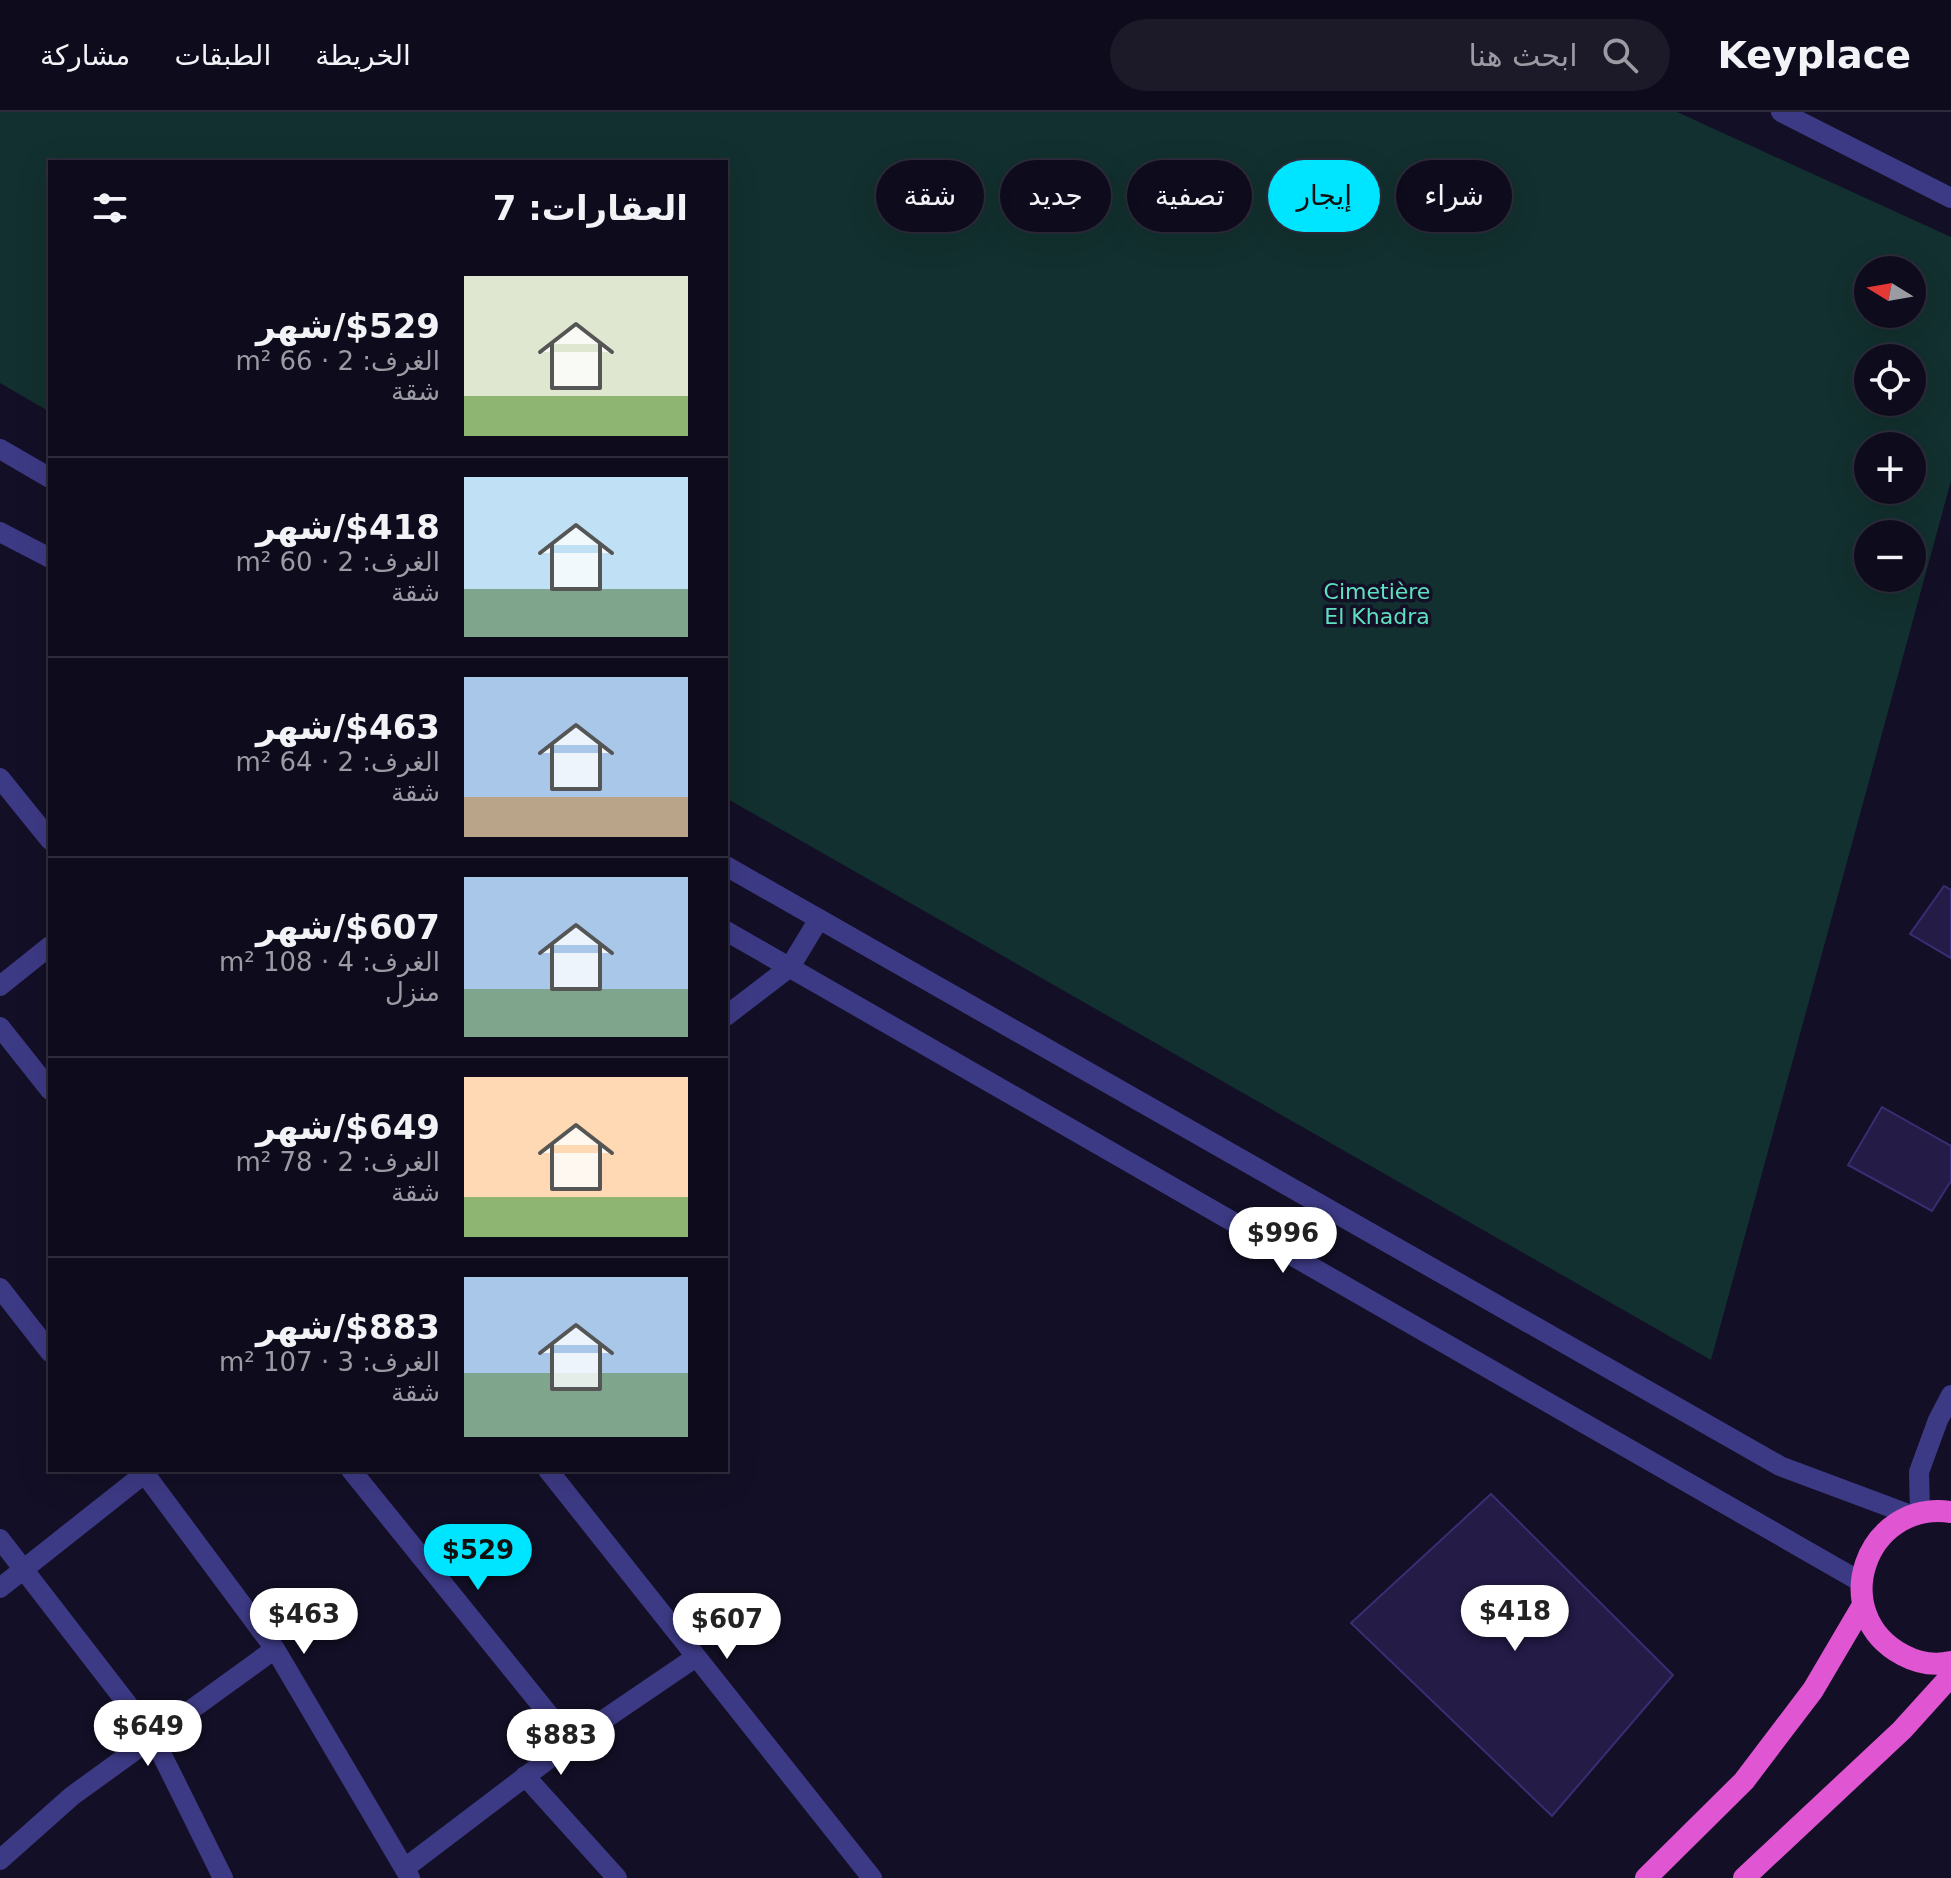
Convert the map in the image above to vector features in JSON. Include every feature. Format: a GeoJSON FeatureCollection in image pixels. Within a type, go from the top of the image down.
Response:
{"type":"FeatureCollection","features":[{"type":"Feature","properties":{"kind":"highway"},"geometry":{"type":"LineString","coordinates":[[1951,1512],[1939,1510],[1915,1514],[1892,1526],[1876,1541],[1866,1560],[1861,1582],[1863,1605],[1873,1629],[1891,1649],[1915,1661],[1951,1662]]}},
{"type":"Feature","properties":{"kind":"highway"},"geometry":{"type":"LineString","coordinates":[[1646,1878],[1744,1781],[1813,1690],[1863,1605]]}},
{"type":"Feature","properties":{"kind":"highway"},"geometry":{"type":"LineString","coordinates":[[1744,1878],[1902,1730],[1951,1676]]}},
{"type":"Feature","properties":{"kind":"street"},"geometry":{"type":"LineString","coordinates":[[1781,112],[1951,198]]}},
{"type":"Feature","properties":{"kind":"street"},"geometry":{"type":"LineString","coordinates":[[0,449],[48,477]]}},
{"type":"Feature","properties":{"kind":"street"},"geometry":{"type":"LineString","coordinates":[[0,532],[48,557]]}},
{"type":"Feature","properties":{"kind":"street"},"geometry":{"type":"LineString","coordinates":[[0,778],[48,838]]}},
{"type":"Feature","properties":{"kind":"street"},"geometry":{"type":"LineString","coordinates":[[728,867],[1780,1466],[1915,1514],[1919,1472],[1938,1420],[1951,1395]]}},
{"type":"Feature","properties":{"kind":"street"},"geometry":{"type":"LineString","coordinates":[[728,1014],[790,967],[819,919]]}},
{"type":"Feature","properties":{"kind":"street"},"geometry":{"type":"LineString","coordinates":[[728,932],[1861,1582]]}},
{"type":"Feature","properties":{"kind":"street"},"geometry":{"type":"LineString","coordinates":[[0,986],[48,948]]}},
{"type":"Feature","properties":{"kind":"street"},"geometry":{"type":"LineString","coordinates":[[0,1027],[48,1087]]}},
{"type":"Feature","properties":{"kind":"street"},"geometry":{"type":"LineString","coordinates":[[0,1288],[48,1349]]}},
{"type":"Feature","properties":{"kind":"street"},"geometry":{"type":"LineString","coordinates":[[0,1588],[144,1472]]}},
{"type":"Feature","properties":{"kind":"street"},"geometry":{"type":"LineString","coordinates":[[146,1472],[275,1649],[407,1873],[525,1776],[696,1657]]}},
{"type":"Feature","properties":{"kind":"street"},"geometry":{"type":"LineString","coordinates":[[353,1472],[571,1742]]}},
{"type":"Feature","properties":{"kind":"street"},"geometry":{"type":"LineString","coordinates":[[550,1472],[872,1878]]}},
{"type":"Feature","properties":{"kind":"street"},"geometry":{"type":"LineString","coordinates":[[0,1539],[153,1737],[223,1878]]}},
{"type":"Feature","properties":{"kind":"street"},"geometry":{"type":"LineString","coordinates":[[0,1860],[72,1796],[275,1649]]}},
{"type":"Feature","properties":{"kind":"street"},"geometry":{"type":"LineString","coordinates":[[525,1776],[617,1878]]}},
{"type":"Feature","properties":{"kind":"green space","name":"Cimetière El Khadra"},"geometry":{"type":"Polygon","coordinates":[[[0,112],[1677,112],[1951,237],[1951,481],[1926,573],[1926,520],[1854,520],[1854,592],[1921,592],[1711,1360],[728,799],[728,160],[48,160],[48,411],[0,383],[0,112]]]}},
{"type":"Feature","properties":{"kind":"building"},"geometry":{"type":"Polygon","coordinates":[[[1944,886],[1951,890],[1951,958],[1910,934],[1944,886]]]}},
{"type":"Feature","properties":{"kind":"building"},"geometry":{"type":"Polygon","coordinates":[[[1882,1107],[1951,1146],[1951,1181],[1932,1211],[1848,1165],[1882,1107]]]}},
{"type":"Feature","properties":{"kind":"building"},"geometry":{"type":"Polygon","coordinates":[[[1491,1494],[1673,1675],[1552,1816],[1351,1623],[1491,1494]]]}}]}
